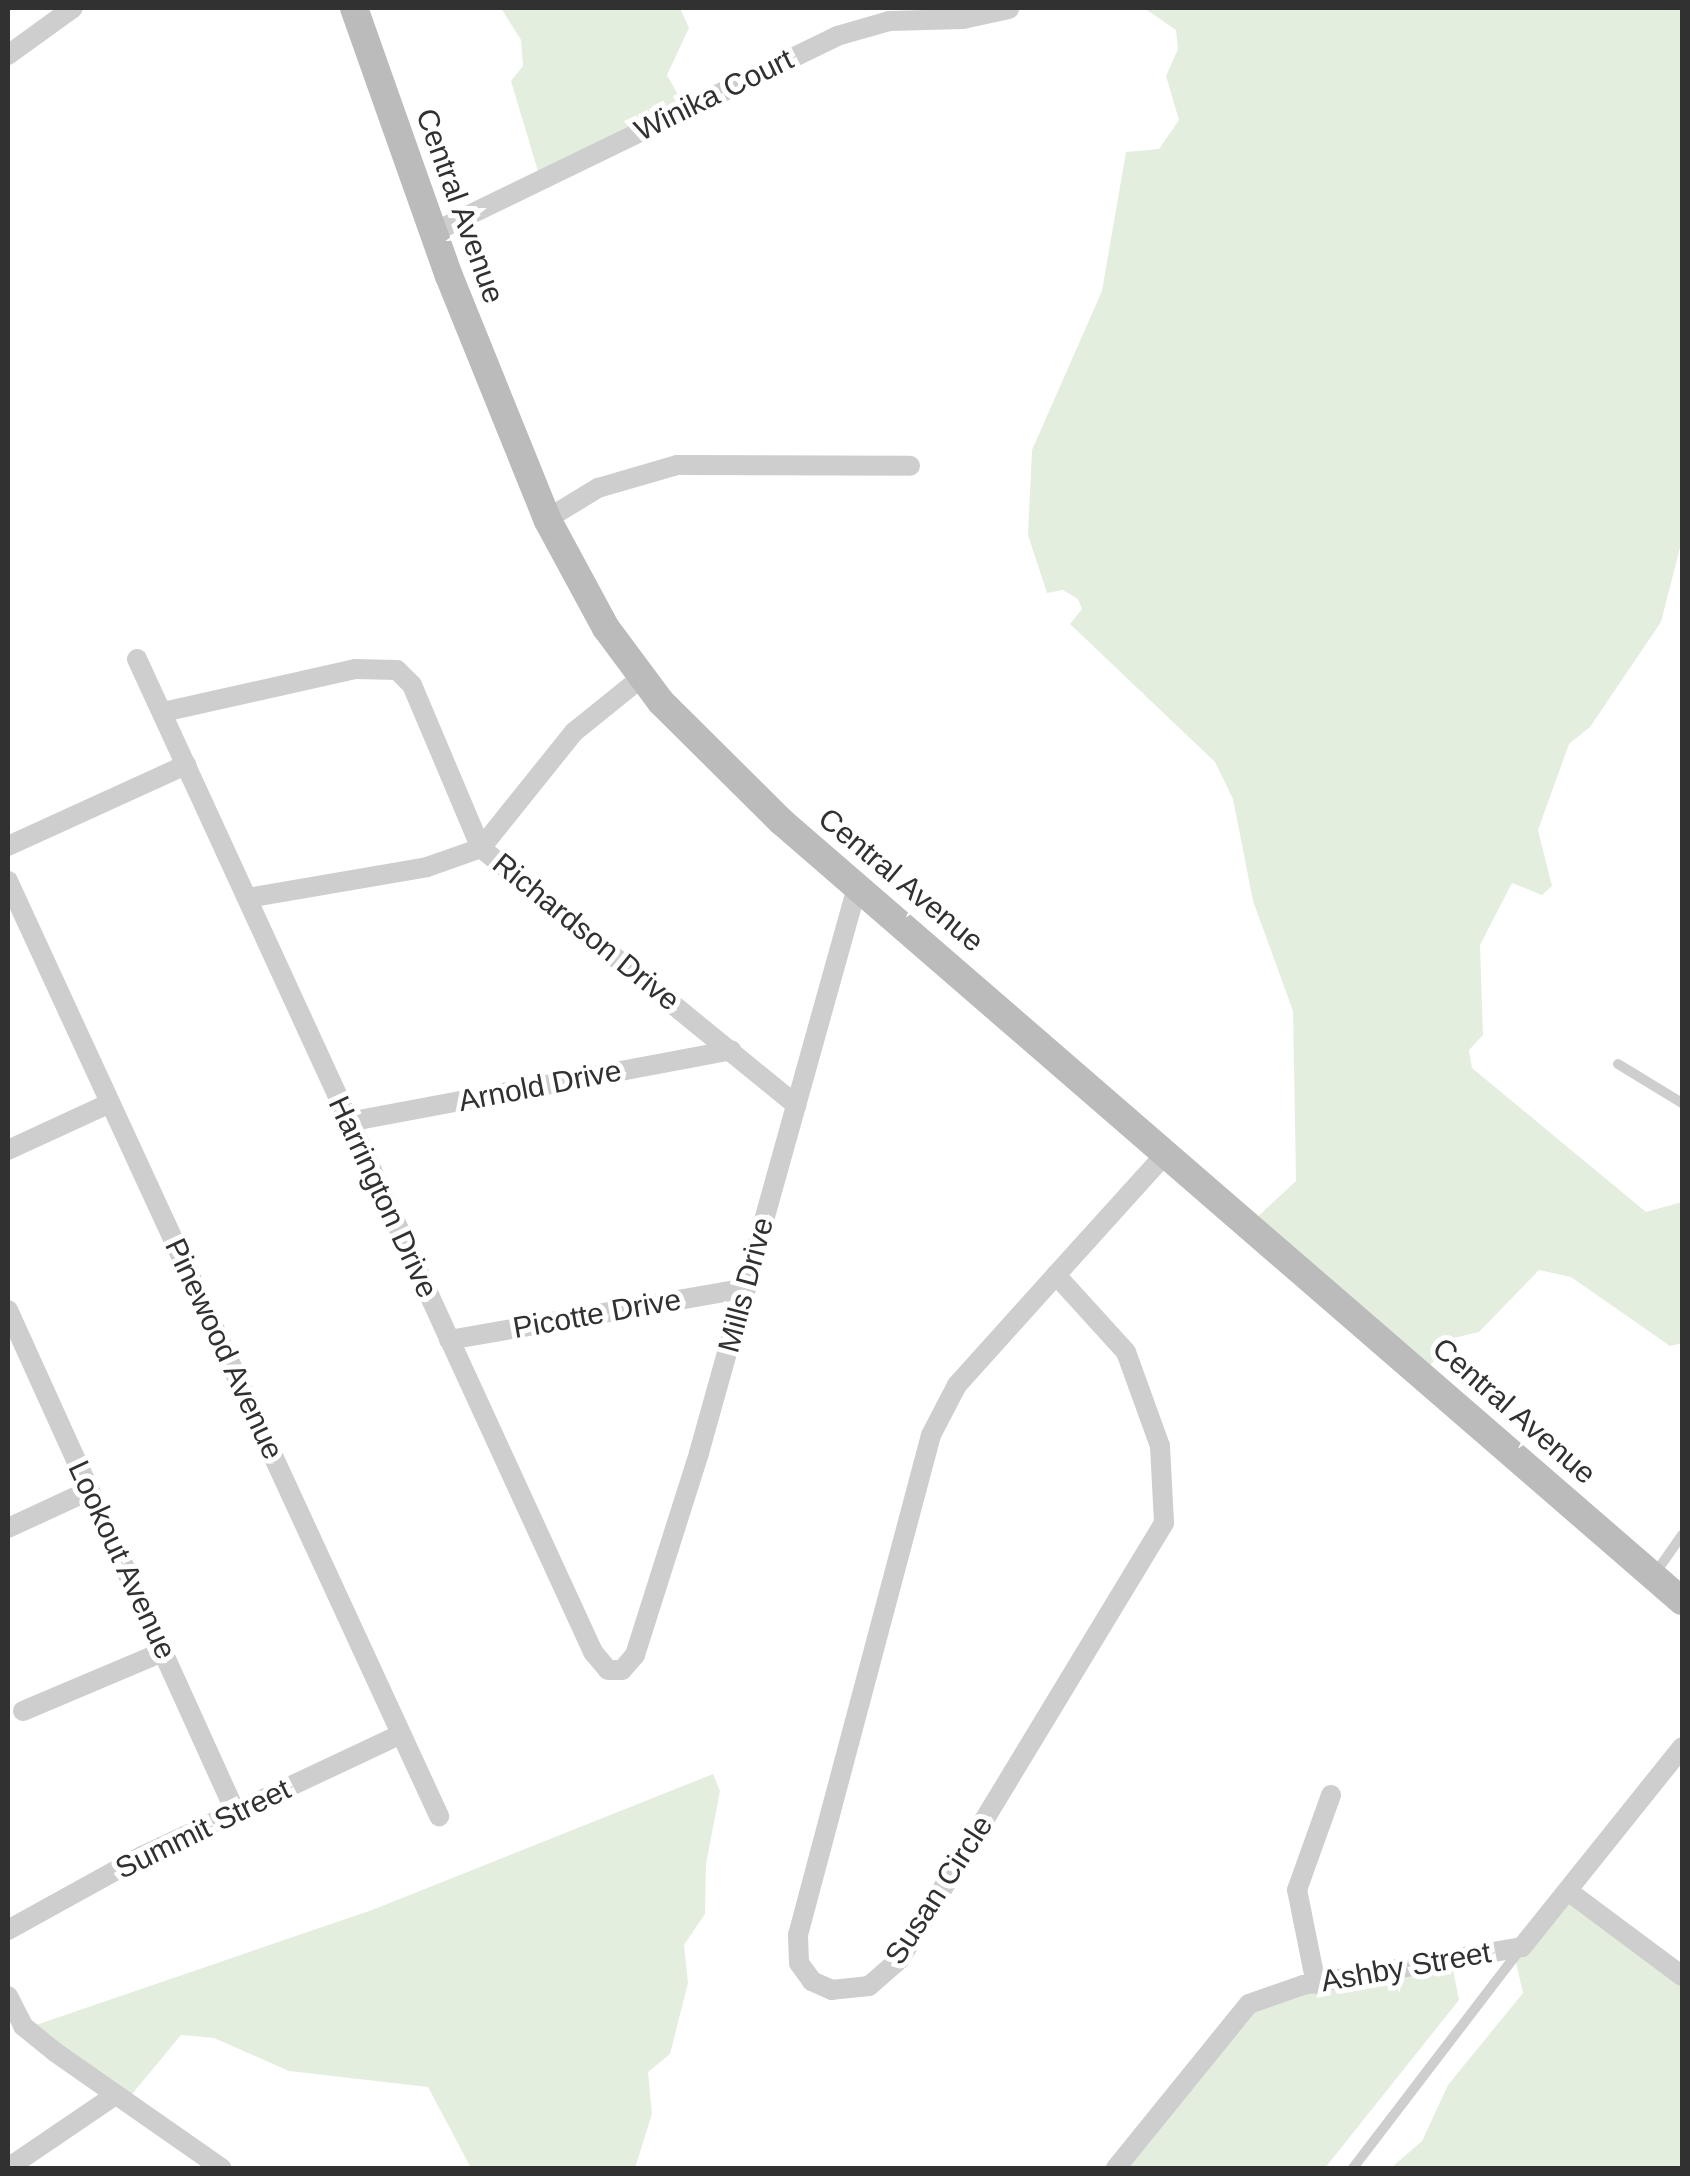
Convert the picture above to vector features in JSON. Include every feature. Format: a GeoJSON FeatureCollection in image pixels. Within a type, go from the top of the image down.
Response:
{"type":"FeatureCollection","features":[{"type":"Feature","properties":{"kind":"main road","name":"Central Avenue"},"geometry":{"type":"LineString","coordinates":[[354,8],[434,232],[547,519],[582,588],[642,678],[699,745],[857,887],[1682,1601]]}},
{"type":"Feature","properties":{"kind":"street"},"geometry":{"type":"LineString","coordinates":[[8,54],[73,8]]}},
{"type":"Feature","properties":{"kind":"street","name":"Winika Court"},"geometry":{"type":"LineString","coordinates":[[434,232],[849,31],[1009,10]]}},
{"type":"Feature","properties":{"kind":"street"},"geometry":{"type":"LineString","coordinates":[[547,519],[598,488],[677,465],[910,466]]}},
{"type":"Feature","properties":{"kind":"street","name":"Harrington Drive"},"geometry":{"type":"LineString","coordinates":[[137,659],[593,1652],[616,1671]]}},
{"type":"Feature","properties":{"kind":"street","name":"Richardson Drive"},"geometry":{"type":"LineString","coordinates":[[163,712],[355,669],[397,670],[412,685],[481,848],[796,1105]]}},
{"type":"Feature","properties":{"kind":"street"},"geometry":{"type":"LineString","coordinates":[[248,898],[427,867],[481,848],[574,732],[642,678]]}},
{"type":"Feature","properties":{"kind":"street"},"geometry":{"type":"LineString","coordinates":[[8,846],[186,764]]}},
{"type":"Feature","properties":{"kind":"street","name":"Pinewood Avenue"},"geometry":{"type":"LineString","coordinates":[[8,881],[439,1816]]}},
{"type":"Feature","properties":{"kind":"street","name":"Mills Drive"},"geometry":{"type":"LineString","coordinates":[[616,1671],[636,1655],[746,1288],[857,887]]}},
{"type":"Feature","properties":{"kind":"street","name":"Arnold Drive"},"geometry":{"type":"LineString","coordinates":[[348,1122],[731,1050]]}},
{"type":"Feature","properties":{"kind":"street"},"geometry":{"type":"LineString","coordinates":[[8,1150],[110,1103]]}},
{"type":"Feature","properties":{"kind":"street","name":"Susan Circle"},"geometry":{"type":"LineString","coordinates":[[1056,1274],[1126,1352],[1160,1446],[1164,1523],[900,1959],[869,1986],[832,1990],[812,1981],[799,1963],[798,1934],[931,1435],[956,1385],[1056,1274],[1166,1152]]}},
{"type":"Feature","properties":{"kind":"street","name":"Picotte Drive"},"geometry":{"type":"LineString","coordinates":[[448,1340],[746,1288]]}},
{"type":"Feature","properties":{"kind":"street","name":"Lookout Avenue"},"geometry":{"type":"LineString","coordinates":[[8,1310],[12,1334],[165,1650],[235,1812]]}},
{"type":"Feature","properties":{"kind":"street"},"geometry":{"type":"LineString","coordinates":[[8,1528],[88,1491]]}},
{"type":"Feature","properties":{"kind":"street"},"geometry":{"type":"LineString","coordinates":[[23,1711],[165,1650]]}},
{"type":"Feature","properties":{"kind":"street","name":"Summit Street"},"geometry":{"type":"LineString","coordinates":[[8,1930],[235,1812],[401,1734]]}},
{"type":"Feature","properties":{"kind":"street","name":"Ashby Street"},"geometry":{"type":"LineString","coordinates":[[1116,2168],[1249,2004],[1316,1984],[1522,1947],[1682,1748]]}},
{"type":"Feature","properties":{"kind":"street"},"geometry":{"type":"LineString","coordinates":[[1316,1984],[1296,1890],[1332,1796]]}},
{"type":"Feature","properties":{"kind":"street"},"geometry":{"type":"LineString","coordinates":[[1568,1891],[1682,1976]]}},
{"type":"Feature","properties":{"kind":"street"},"geometry":{"type":"LineString","coordinates":[[8,1996],[24,2026],[114,2096],[221,2168]]}},
{"type":"Feature","properties":{"kind":"street"},"geometry":{"type":"LineString","coordinates":[[8,2168],[114,2096]]}},
{"type":"Feature","properties":{"kind":"lane"},"geometry":{"type":"LineString","coordinates":[[1618,1064],[1682,1103]]}},
{"type":"Feature","properties":{"kind":"lane"},"geometry":{"type":"LineString","coordinates":[[1654,1576],[1682,1535]]}},
{"type":"Feature","properties":{"kind":"lane"},"geometry":{"type":"LineString","coordinates":[[1353,2168],[1522,1947]]}},
{"type":"Feature","properties":{"kind":"green space"},"geometry":{"type":"Polygon","coordinates":[[[501,8],[680,8],[689,28],[667,75],[686,109],[540,178],[511,81],[523,66],[521,40],[501,8]]]}},
{"type":"Feature","properties":{"kind":"green space"},"geometry":{"type":"Polygon","coordinates":[[[1144,8],[1682,8],[1682,540],[1661,622],[1590,727],[1569,744],[1538,830],[1552,886],[1542,895],[1512,883],[1480,945],[1483,1035],[1469,1050],[1472,1068],[1646,1212],[1682,1202],[1682,1343],[1670,1346],[1571,1277],[1539,1270],[1479,1332],[1454,1338],[1425,1371],[1252,1222],[1296,1181],[1293,1011],[1253,901],[1233,799],[1215,762],[1070,624],[1082,609],[1078,599],[1063,590],[1047,593],[1028,535],[1032,450],[1102,291],[1126,152],[1159,149],[1179,120],[1166,76],[1178,49],[1176,30],[1144,8]]]}},
{"type":"Feature","properties":{"kind":"green space"},"geometry":{"type":"Polygon","coordinates":[[[713,1774],[720,1791],[706,1864],[705,1914],[684,1945],[688,1983],[670,2054],[648,2072],[652,2114],[635,2168],[471,2168],[428,2087],[289,2071],[214,2038],[181,2035],[128,2099],[30,2027],[372,1910],[713,1774]]]}},
{"type":"Feature","properties":{"kind":"green space"},"geometry":{"type":"Polygon","coordinates":[[[1567,1894],[1682,1974],[1682,2168],[1391,2168],[1422,2141],[1448,2085],[1523,1993],[1513,1949],[1567,1894]]]}},
{"type":"Feature","properties":{"kind":"green space"},"geometry":{"type":"Polygon","coordinates":[[[1451,1959],[1459,2000],[1325,2168],[1118,2168],[1241,2012],[1308,1984],[1451,1959]]]}}]}
